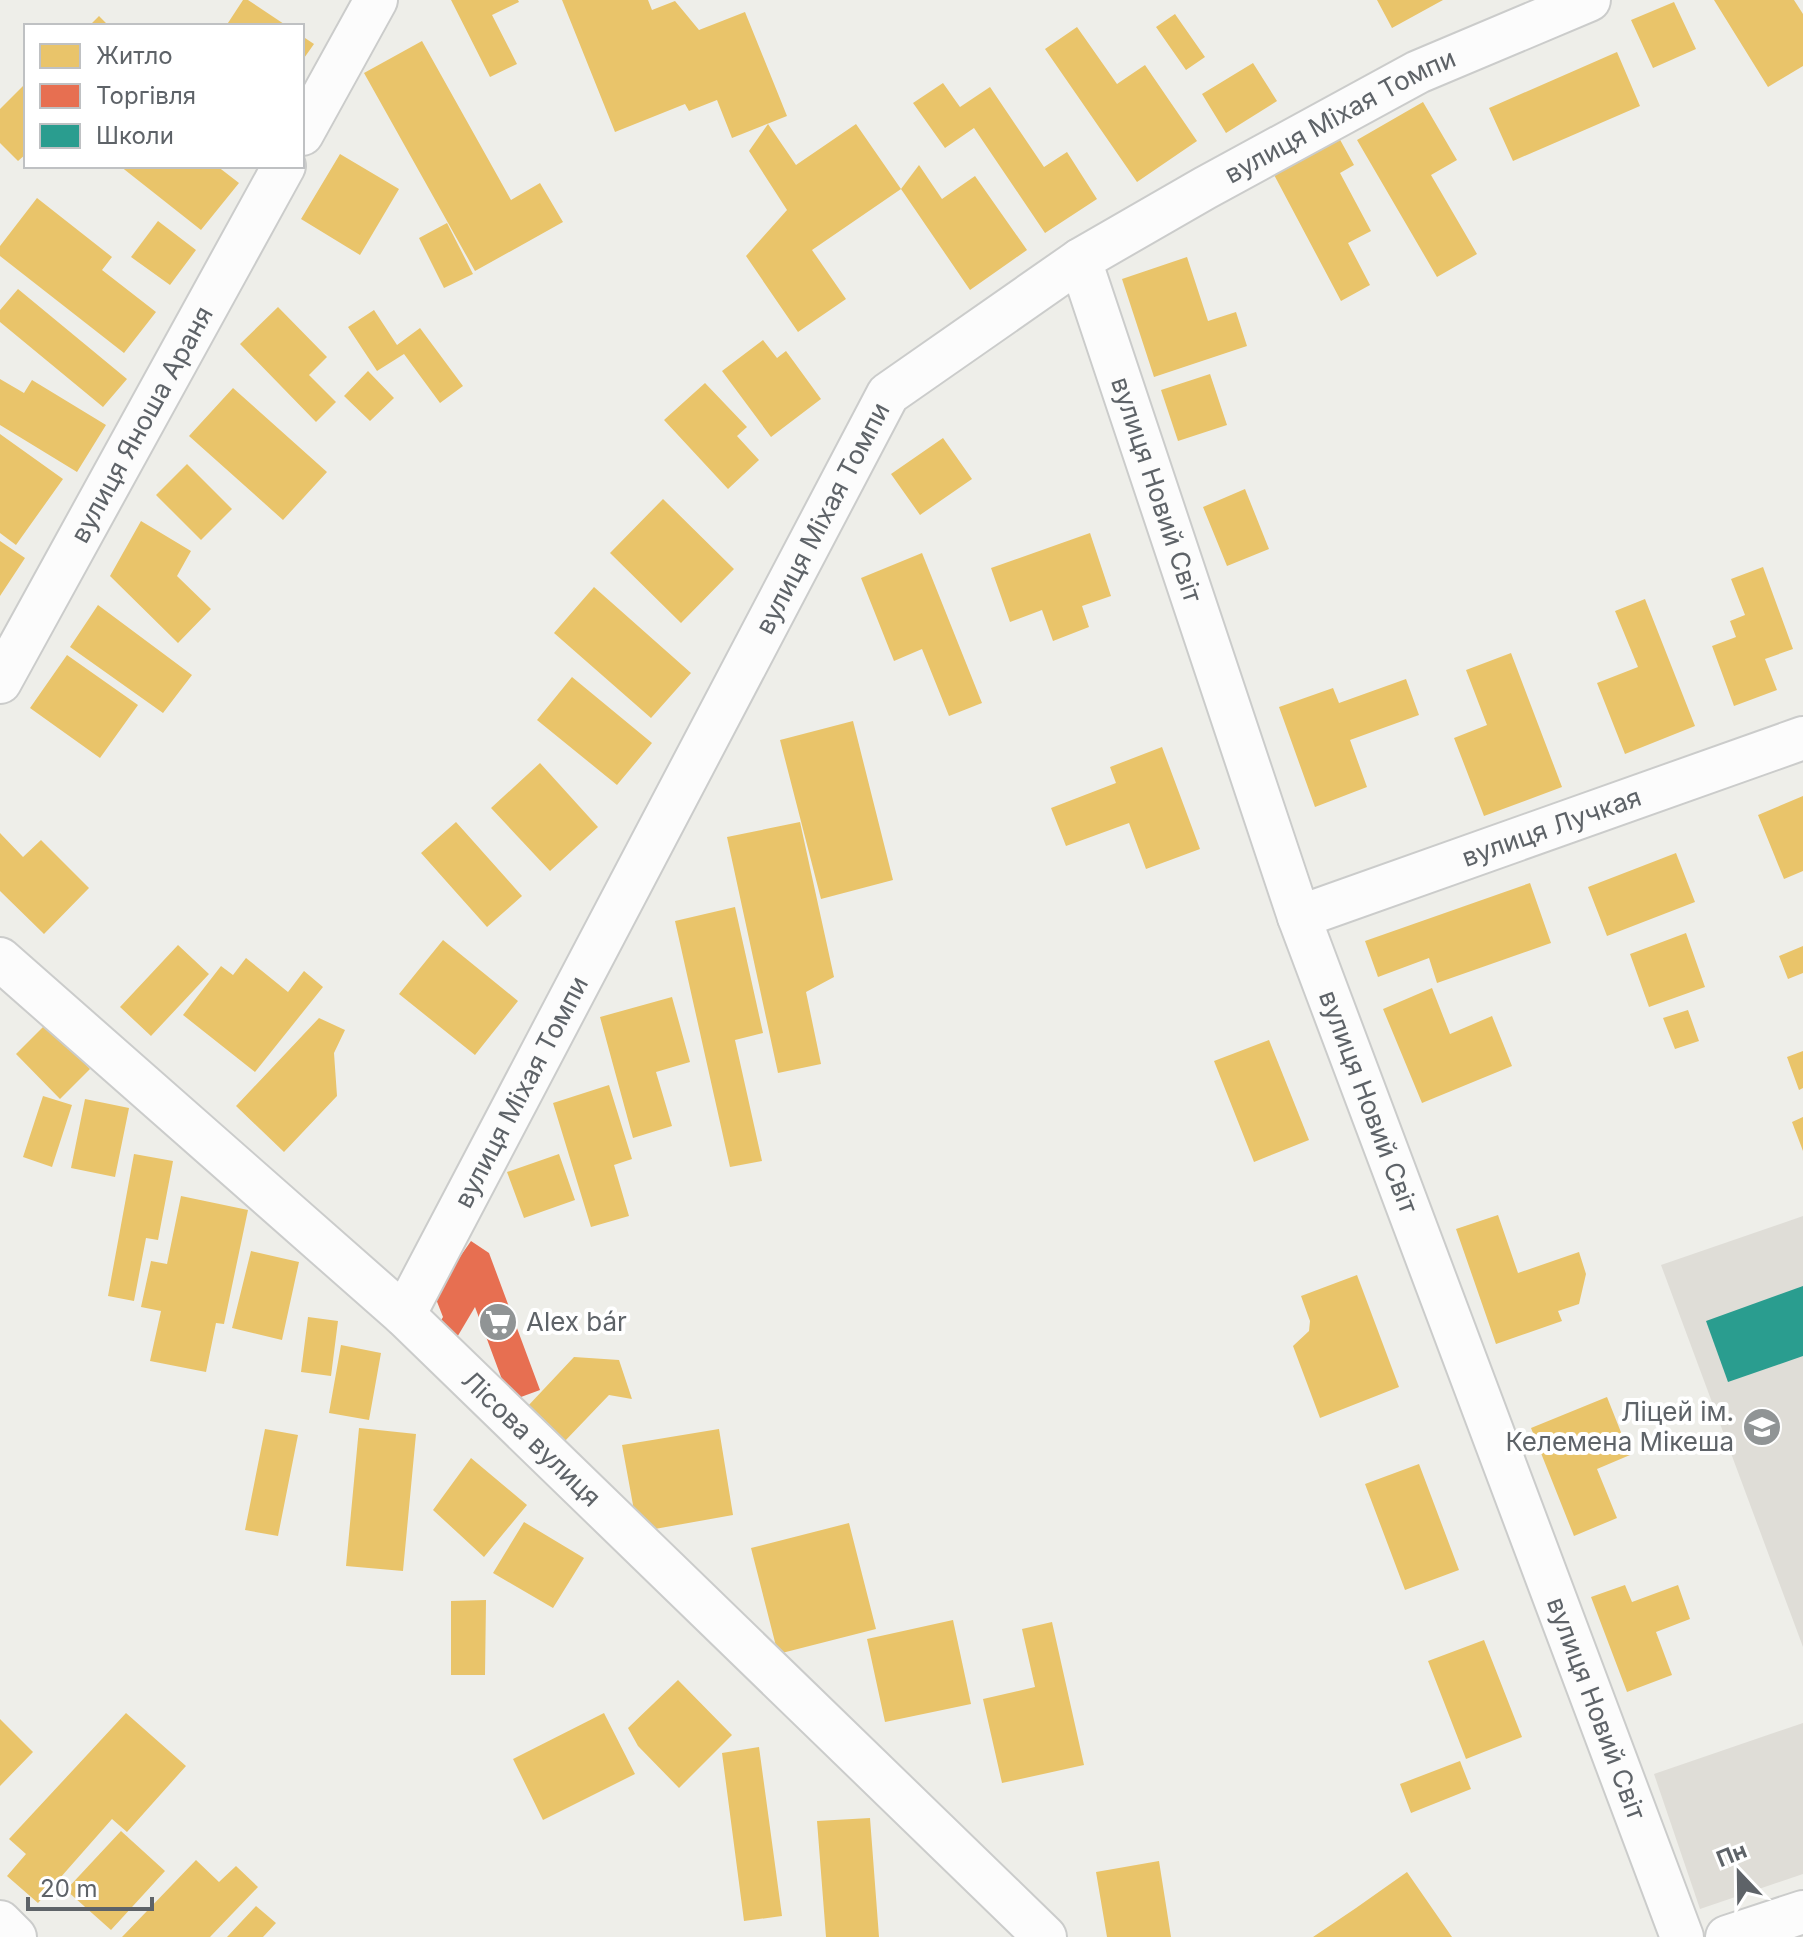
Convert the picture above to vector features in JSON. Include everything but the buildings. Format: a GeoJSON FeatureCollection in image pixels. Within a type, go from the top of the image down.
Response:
{"type":"FeatureCollection","features":[{"type":"Feature","properties":{"kind":"street"},"geometry":{"type":"LineString","coordinates":[[304,130],[376,0]]}},
{"type":"Feature","properties":{"kind":"street","name":"вулиця Міхая Томпи"},"geometry":{"type":"LineString","coordinates":[[404,1315],[888,394],[1080,260],[1205,188],[1418,72],[1589,0]]}},
{"type":"Feature","properties":{"kind":"street","name":"вулиця Яноша Араня"},"geometry":{"type":"LineString","coordinates":[[0,682],[283,168]]}},
{"type":"Feature","properties":{"kind":"street","name":"вулиця Новий Світ"},"geometry":{"type":"LineString","coordinates":[[1080,260],[1299,917],[1682,1937]]}},
{"type":"Feature","properties":{"kind":"street","name":"вулиця Лучкая"},"geometry":{"type":"LineString","coordinates":[[1299,917],[1803,738]]}},
{"type":"Feature","properties":{"kind":"street","name":"Лісова вулиця"},"geometry":{"type":"LineString","coordinates":[[0,959],[404,1315],[1045,1937]]}},
{"type":"Feature","properties":{"kind":"street"},"geometry":{"type":"LineString","coordinates":[[1727,1937],[1803,1912]]}},
{"type":"Feature","properties":{"kind":"street"},"geometry":{"type":"LineString","coordinates":[[0,1922],[15,1937]]}},
{"type":"Feature","properties":{"kind":"shaded area","name":"Ліцей ім. Келемена Мікеша"},"geometry":{"type":"Polygon","coordinates":[[[1803,1216],[1803,1647],[1661,1265],[1803,1216]]]}},
{"type":"Feature","properties":{"kind":"shaded area"},"geometry":{"type":"Polygon","coordinates":[[[1803,1723],[1803,1874],[1700,1909],[1654,1774],[1803,1723]]]}},
{"type":"Feature","properties":{"kind":"place","name":"Alex bár"},"geometry":{"type":"Point","coordinates":[498,1322]}},
{"type":"Feature","properties":{"kind":"place","name":"Ліцей ім. Келемена Мікеша"},"geometry":{"type":"Point","coordinates":[1762,1427]}}]}
